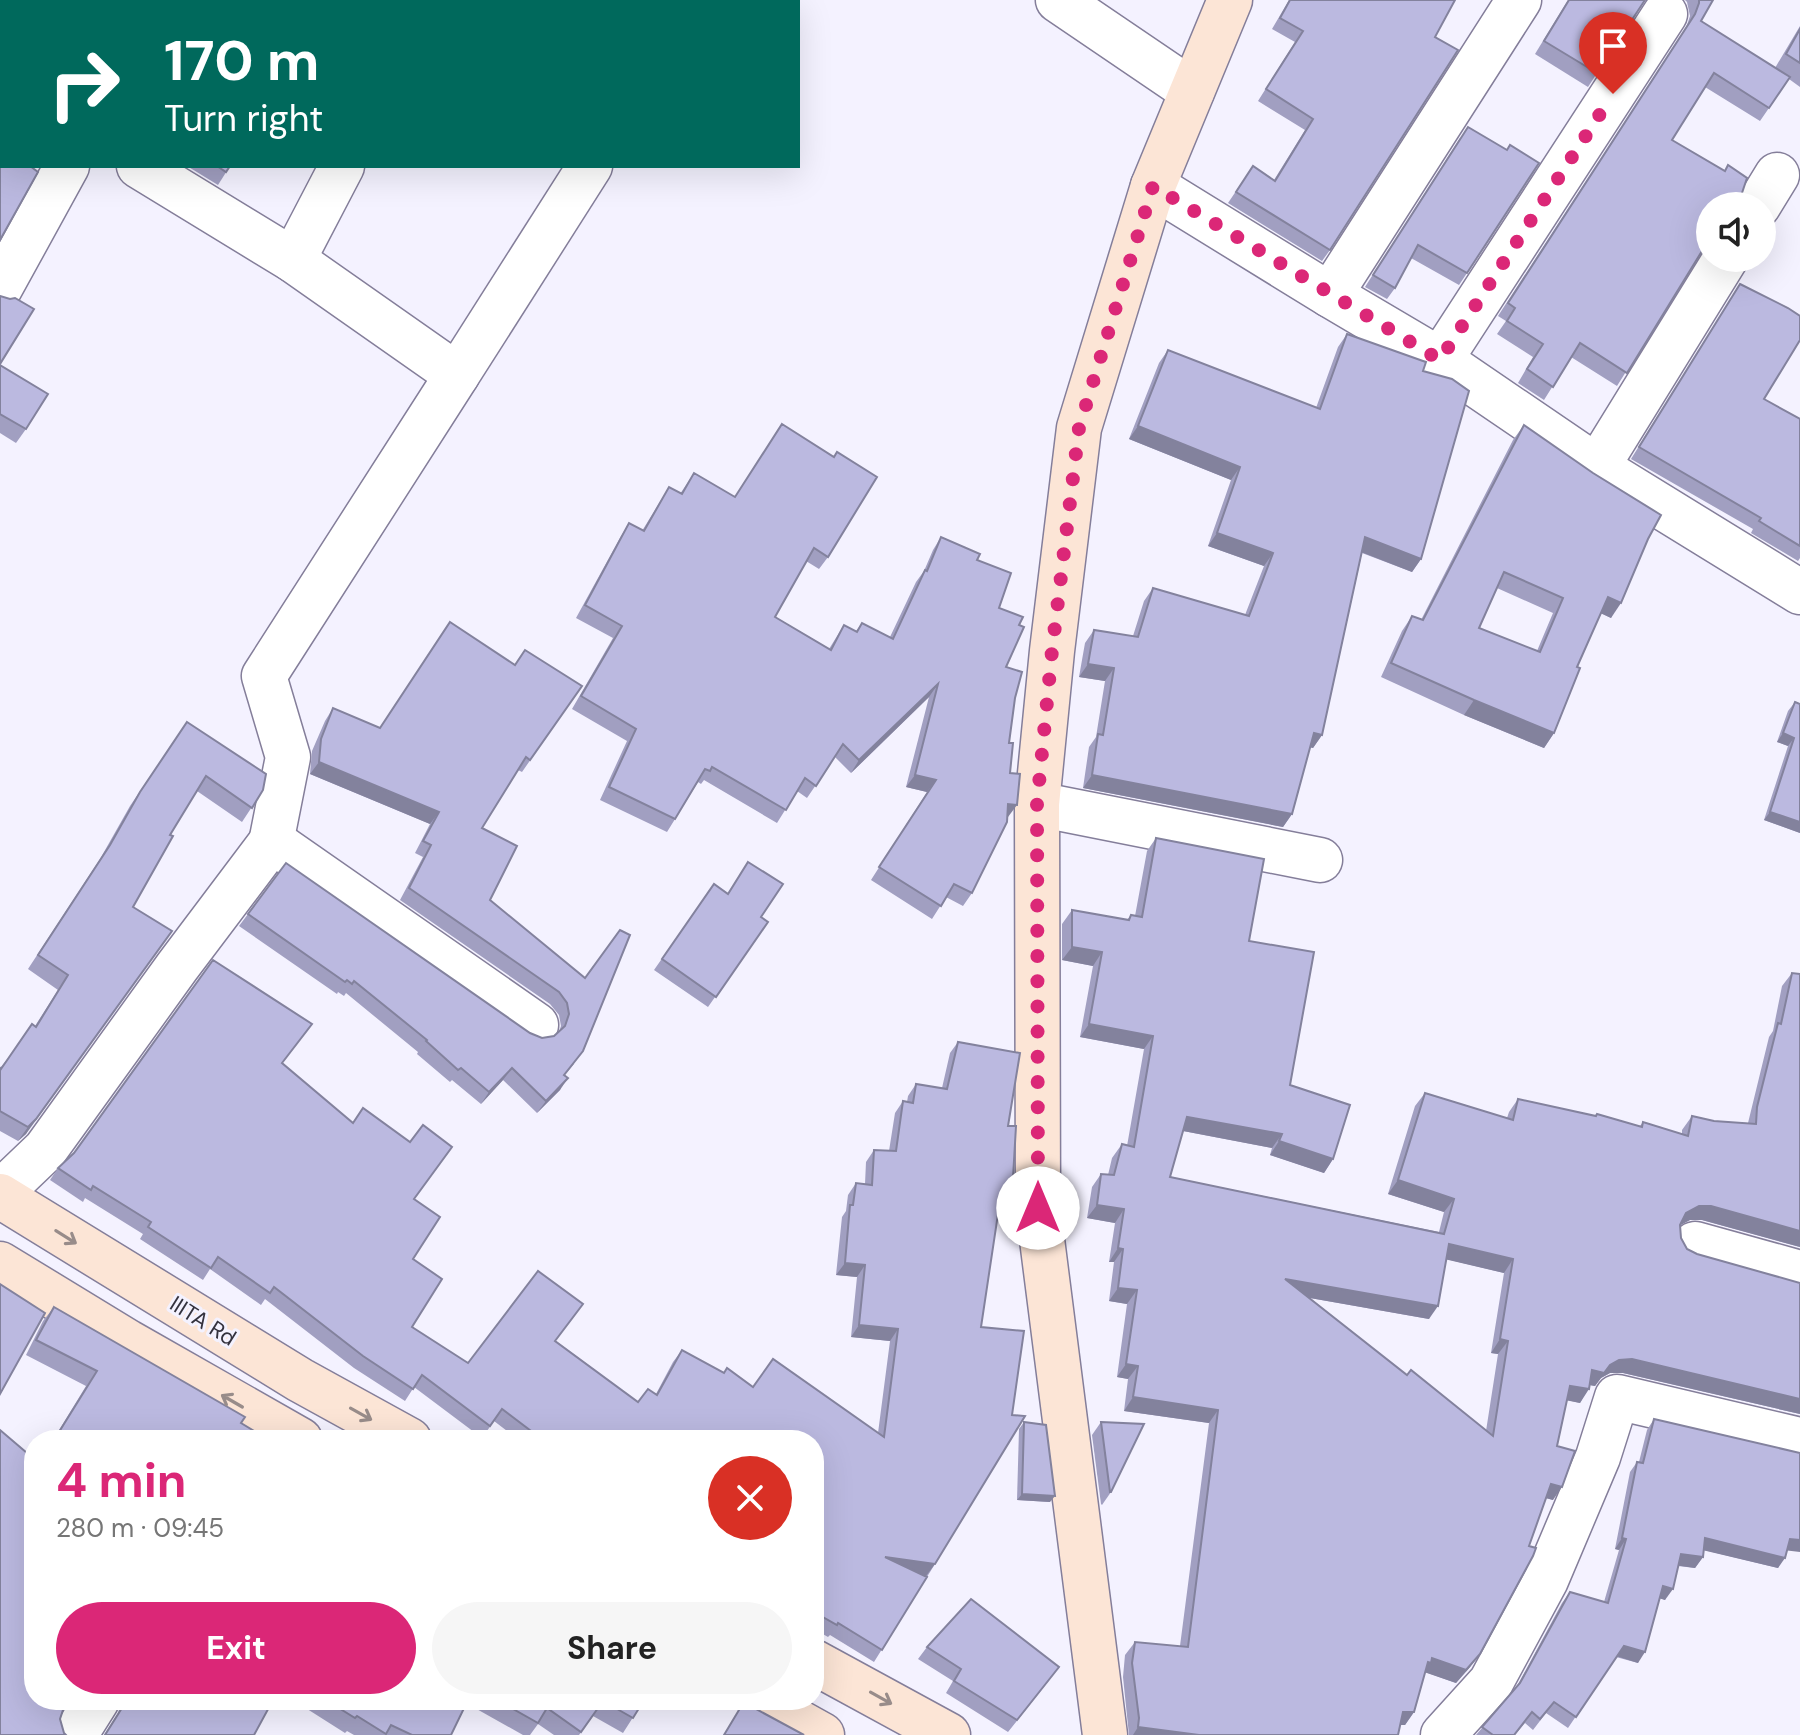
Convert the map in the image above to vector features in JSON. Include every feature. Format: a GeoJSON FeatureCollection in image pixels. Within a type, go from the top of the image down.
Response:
{"type":"FeatureCollection","features":[{"type":"Feature","properties":{"kind":"street"},"geometry":{"type":"LineString","coordinates":[[1058,0],[1192,91]]}},
{"type":"Feature","properties":{"kind":"street"},"geometry":{"type":"LineString","coordinates":[[1105,1735],[1038,1208],[1037,804],[1079,428],[1153,186],[1230,0]]}},
{"type":"Feature","properties":{"kind":"street"},"geometry":{"type":"LineString","coordinates":[[1330,295],[1519,0]]}},
{"type":"Feature","properties":{"kind":"street"},"geometry":{"type":"LineString","coordinates":[[1440,360],[1665,14]]}},
{"type":"Feature","properties":{"kind":"street"},"geometry":{"type":"LineString","coordinates":[[0,288],[66,168]]}},
{"type":"Feature","properties":{"kind":"street"},"geometry":{"type":"LineString","coordinates":[[142,168],[293,260],[457,375]]}},
{"type":"Feature","properties":{"kind":"street"},"geometry":{"type":"LineString","coordinates":[[293,260],[341,168]]}},
{"type":"Feature","properties":{"kind":"street"},"geometry":{"type":"LineString","coordinates":[[0,1195],[45,1150],[271,843],[288,757],[264,676],[589,168]]}},
{"type":"Feature","properties":{"kind":"street"},"geometry":{"type":"LineString","coordinates":[[1153,186],[1440,360],[1597,467],[1800,592]]}},
{"type":"Feature","properties":{"kind":"street"},"geometry":{"type":"LineString","coordinates":[[1597,467],[1717,272]]}},
{"type":"Feature","properties":{"kind":"street"},"geometry":{"type":"LineString","coordinates":[[1037,804],[1320,860]]}},
{"type":"Feature","properties":{"kind":"street"},"geometry":{"type":"LineString","coordinates":[[271,843],[536,1025]]}},
{"type":"Feature","properties":{"kind":"street","name":"IIITA Rd"},"geometry":{"type":"LineString","coordinates":[[0,1195],[300,1380],[391,1430]]}},
{"type":"Feature","properties":{"kind":"street"},"geometry":{"type":"LineString","coordinates":[[1695,1244],[1800,1273]]}},
{"type":"Feature","properties":{"kind":"street"},"geometry":{"type":"LineString","coordinates":[[0,1264],[270,1430]]}},
{"type":"Feature","properties":{"kind":"street"},"geometry":{"type":"LineString","coordinates":[[280,1430],[300,1380]]}},
{"type":"Feature","properties":{"kind":"street"},"geometry":{"type":"LineString","coordinates":[[1443,1735],[1491,1682],[1546,1580],[1598,1457],[1617,1397],[1800,1440]]}},
{"type":"Feature","properties":{"kind":"street"},"geometry":{"type":"LineString","coordinates":[[824,1667],[948,1735]]}},
{"type":"Feature","properties":{"kind":"street"},"geometry":{"type":"LineString","coordinates":[[75,1735],[91,1710]]}},
{"type":"Feature","properties":{"kind":"street"},"geometry":{"type":"LineString","coordinates":[[777,1710],[822,1735]]}},
{"type":"Feature","properties":{"kind":"building"},"geometry":{"type":"Polygon","coordinates":[[[1290,0],[1455,0],[1435,37],[1458,50],[1330,250],[1236,192],[1253,166],[1275,181],[1313,119],[1266,89],[1303,31],[1280,18],[1290,0]]]}},
{"type":"Feature","properties":{"kind":"building"},"geometry":{"type":"Polygon","coordinates":[[[1569,0],[1645,0],[1597,73],[1544,41],[1569,0]]]}},
{"type":"Feature","properties":{"kind":"building"},"geometry":{"type":"Polygon","coordinates":[[[1699,0],[1713,0],[1701,21],[1790,77],[1769,108],[1714,73],[1672,140],[1725,171],[1728,165],[1747,178],[1742,192],[1696,192],[1696,261],[1627,373],[1580,343],[1553,387],[1527,369],[1543,344],[1507,321],[1515,308],[1508,303],[1695,14],[1699,0]]]}},
{"type":"Feature","properties":{"kind":"building"},"geometry":{"type":"Polygon","coordinates":[[[1800,29],[1800,63],[1786,54],[1800,29]]]}},
{"type":"Feature","properties":{"kind":"building"},"geometry":{"type":"Polygon","coordinates":[[[1468,127],[1507,150],[1510,145],[1539,163],[1467,273],[1418,245],[1395,288],[1373,275],[1468,127]]]}},
{"type":"Feature","properties":{"kind":"building"},"geometry":{"type":"Polygon","coordinates":[[[0,168],[33,168],[38,172],[0,240],[0,168]]]}},
{"type":"Feature","properties":{"kind":"building"},"geometry":{"type":"Polygon","coordinates":[[[1740,284],[1800,316],[1800,340],[1764,399],[1800,419],[1800,546],[1759,521],[1761,518],[1639,447],[1740,284]]]}},
{"type":"Feature","properties":{"kind":"building"},"geometry":{"type":"Polygon","coordinates":[[[0,296],[15,298],[34,309],[0,364],[0,296]]]}},
{"type":"Feature","properties":{"kind":"building"},"geometry":{"type":"Polygon","coordinates":[[[1347,334],[1426,362],[1423,371],[1452,379],[1469,391],[1421,559],[1365,537],[1322,735],[1314,733],[1292,814],[1092,775],[1098,734],[1103,735],[1114,668],[1088,664],[1094,630],[1138,637],[1153,588],[1249,616],[1273,553],[1217,533],[1240,467],[1138,426],[1168,350],[1320,409],[1347,334]]]}},
{"type":"Feature","properties":{"kind":"building"},"geometry":{"type":"Polygon","coordinates":[[[0,365],[48,394],[26,429],[0,414],[0,365]]]}},
{"type":"Feature","properties":{"kind":"building"},"geometry":{"type":"Polygon","coordinates":[[[782,424],[834,457],[837,452],[877,477],[828,557],[814,548],[775,617],[831,650],[844,625],[857,632],[862,623],[893,639],[941,537],[980,554],[977,560],[1011,573],[999,608],[1023,617],[1019,625],[1024,627],[1006,667],[1022,672],[1009,743],[1013,743],[1010,773],[1020,774],[1017,805],[1008,804],[1007,822],[972,893],[954,884],[941,906],[879,867],[936,780],[915,775],[938,684],[859,760],[843,744],[816,786],[805,778],[786,810],[712,767],[710,771],[705,769],[675,819],[609,787],[636,729],[581,696],[622,626],[585,605],[629,523],[644,531],[669,487],[682,494],[694,473],[735,497],[782,424]]]}},
{"type":"Feature","properties":{"kind":"building"},"geometry":{"type":"Polygon","coordinates":[[[1524,425],[1661,515],[1621,603],[1608,597],[1577,667],[1580,668],[1554,733],[1391,663],[1412,616],[1423,620],[1524,425]],[[1504,572],[1479,628],[1540,652],[1563,598],[1504,572]]]}},
{"type":"Feature","properties":{"kind":"building"},"geometry":{"type":"Polygon","coordinates":[[[450,622],[515,665],[525,650],[582,686],[530,760],[526,757],[482,828],[517,846],[490,900],[585,978],[620,930],[630,935],[583,1051],[564,1075],[568,1078],[546,1101],[512,1068],[489,1092],[461,1068],[458,1070],[427,1040],[354,981],[352,984],[347,980],[345,982],[248,914],[286,863],[530,1033],[542,1038],[554,1036],[565,1026],[569,1014],[567,1003],[559,992],[409,888],[431,845],[423,841],[439,812],[319,762],[321,739],[333,708],[380,728],[450,622]]]}},
{"type":"Feature","properties":{"kind":"building"},"geometry":{"type":"Polygon","coordinates":[[[1795,702],[1800,704],[1800,822],[1770,812],[1794,738],[1783,733],[1795,702]]]}},
{"type":"Feature","properties":{"kind":"building"},"geometry":{"type":"Polygon","coordinates":[[[187,722],[266,774],[263,790],[252,808],[206,776],[170,835],[173,836],[133,907],[172,931],[28,1127],[0,1111],[0,1068],[32,1024],[36,1027],[68,975],[38,955],[187,722]]]}},
{"type":"Feature","properties":{"kind":"building"},"geometry":{"type":"Polygon","coordinates":[[[1156,838],[1264,859],[1249,941],[1314,952],[1290,1085],[1350,1105],[1333,1159],[1279,1141],[1282,1134],[1187,1117],[1170,1177],[1444,1234],[1454,1199],[1398,1180],[1425,1093],[1513,1120],[1518,1099],[1597,1114],[1642,1127],[1643,1122],[1688,1136],[1692,1116],[1756,1124],[1757,1107],[1792,973],[1800,974],[1800,1231],[1711,1206],[1699,1206],[1686,1213],[1680,1225],[1681,1238],[1687,1249],[1697,1254],[1800,1283],[1800,1399],[1632,1359],[1619,1360],[1604,1373],[1592,1370],[1589,1389],[1570,1386],[1557,1446],[1575,1451],[1562,1487],[1551,1484],[1529,1546],[1536,1548],[1533,1556],[1480,1654],[1466,1670],[1432,1658],[1431,1663],[1428,1662],[1414,1712],[1403,1712],[1398,1735],[1199,1735],[1138,1727],[1132,1663],[1135,1642],[1188,1647],[1218,1410],[1133,1397],[1138,1366],[1126,1364],[1137,1290],[1118,1288],[1123,1249],[1118,1248],[1124,1209],[1097,1205],[1101,1174],[1114,1175],[1122,1144],[1134,1147],[1153,1036],[1089,1024],[1102,952],[1072,947],[1072,910],[1129,920],[1131,915],[1142,917],[1156,838]],[[1449,1244],[1438,1306],[1285,1279],[1407,1375],[1411,1370],[1493,1436],[1508,1341],[1500,1339],[1513,1259],[1449,1244]]]}},
{"type":"Feature","properties":{"kind":"building"},"geometry":{"type":"Polygon","coordinates":[[[748,862],[783,884],[761,917],[768,922],[716,997],[662,959],[714,884],[728,894],[748,862]]]}},
{"type":"Feature","properties":{"kind":"building"},"geometry":{"type":"Polygon","coordinates":[[[213,960],[312,1024],[282,1063],[353,1123],[363,1108],[410,1142],[423,1125],[452,1147],[414,1199],[440,1217],[413,1259],[442,1279],[412,1327],[468,1363],[538,1271],[583,1304],[555,1341],[638,1402],[648,1389],[657,1395],[682,1350],[724,1373],[727,1368],[753,1387],[773,1359],[884,1437],[898,1329],[859,1325],[865,1265],[845,1263],[850,1205],[853,1205],[856,1183],[872,1185],[874,1150],[896,1151],[903,1101],[913,1103],[916,1084],[947,1089],[958,1042],[1020,1053],[1008,1126],[1016,1126],[1012,1195],[1001,1194],[981,1327],[1024,1331],[1012,1415],[1025,1416],[935,1564],[885,1557],[927,1577],[882,1650],[824,1618],[824,1430],[530,1430],[502,1409],[490,1426],[422,1375],[413,1389],[363,1356],[274,1287],[270,1293],[218,1257],[211,1268],[148,1227],[151,1222],[93,1186],[91,1190],[58,1168],[74,1153],[213,960]]]}},
{"type":"Feature","properties":{"kind":"building"},"geometry":{"type":"Polygon","coordinates":[[[0,1284],[45,1313],[0,1394],[0,1284]]]}},
{"type":"Feature","properties":{"kind":"building"},"geometry":{"type":"Polygon","coordinates":[[[54,1307],[245,1417],[241,1423],[252,1430],[60,1430],[97,1371],[36,1340],[54,1307]]]}},
{"type":"Feature","properties":{"kind":"building"},"geometry":{"type":"Polygon","coordinates":[[[1654,1419],[1800,1453],[1800,1540],[1790,1539],[1785,1558],[1705,1538],[1703,1557],[1681,1554],[1673,1589],[1663,1586],[1645,1652],[1624,1646],[1576,1717],[1554,1702],[1540,1719],[1532,1712],[1514,1735],[1493,1735],[1482,1727],[1520,1683],[1570,1592],[1608,1603],[1626,1539],[1622,1538],[1637,1462],[1643,1463],[1654,1419]]]}},
{"type":"Feature","properties":{"kind":"building"},"geometry":{"type":"Polygon","coordinates":[[[1024,1422],[1046,1425],[1055,1496],[1022,1494],[1024,1422]]]}},
{"type":"Feature","properties":{"kind":"building"},"geometry":{"type":"Polygon","coordinates":[[[1101,1422],[1144,1424],[1111,1492],[1110,1492],[1101,1422]]]}},
{"type":"Feature","properties":{"kind":"building"},"geometry":{"type":"Polygon","coordinates":[[[0,1430],[24,1450],[24,1710],[63,1710],[60,1719],[66,1735],[0,1735],[0,1430]]]}},
{"type":"Feature","properties":{"kind":"building"},"geometry":{"type":"Polygon","coordinates":[[[971,1599],[1059,1667],[1017,1720],[954,1681],[961,1669],[927,1647],[971,1599]]]}},
{"type":"Feature","properties":{"kind":"building"},"geometry":{"type":"Polygon","coordinates":[[[121,1710],[268,1710],[254,1735],[105,1735],[121,1710]]]}},
{"type":"Feature","properties":{"kind":"building"},"geometry":{"type":"Polygon","coordinates":[[[342,1710],[463,1710],[451,1735],[412,1735],[391,1725],[386,1734],[357,1716],[355,1718],[342,1710]]]}},
{"type":"Feature","properties":{"kind":"building"},"geometry":{"type":"Polygon","coordinates":[[[515,1710],[546,1710],[538,1723],[515,1710]]]}},
{"type":"Feature","properties":{"kind":"building"},"geometry":{"type":"Polygon","coordinates":[[[550,1710],[597,1710],[581,1732],[550,1710]]]}},
{"type":"Feature","properties":{"kind":"building"},"geometry":{"type":"Polygon","coordinates":[[[619,1710],[638,1710],[633,1718],[619,1710]]]}},
{"type":"Feature","properties":{"kind":"building"},"geometry":{"type":"Polygon","coordinates":[[[739,1710],[758,1710],[804,1735],[724,1735],[739,1710]]]}},
{"type":"Feature","properties":{"kind":"route"},"geometry":{"type":"LineString","coordinates":[[1038,1208],[1037,804],[1052,651],[1079,428],[1153,186],[1440,360],[1613,94]]}}]}
